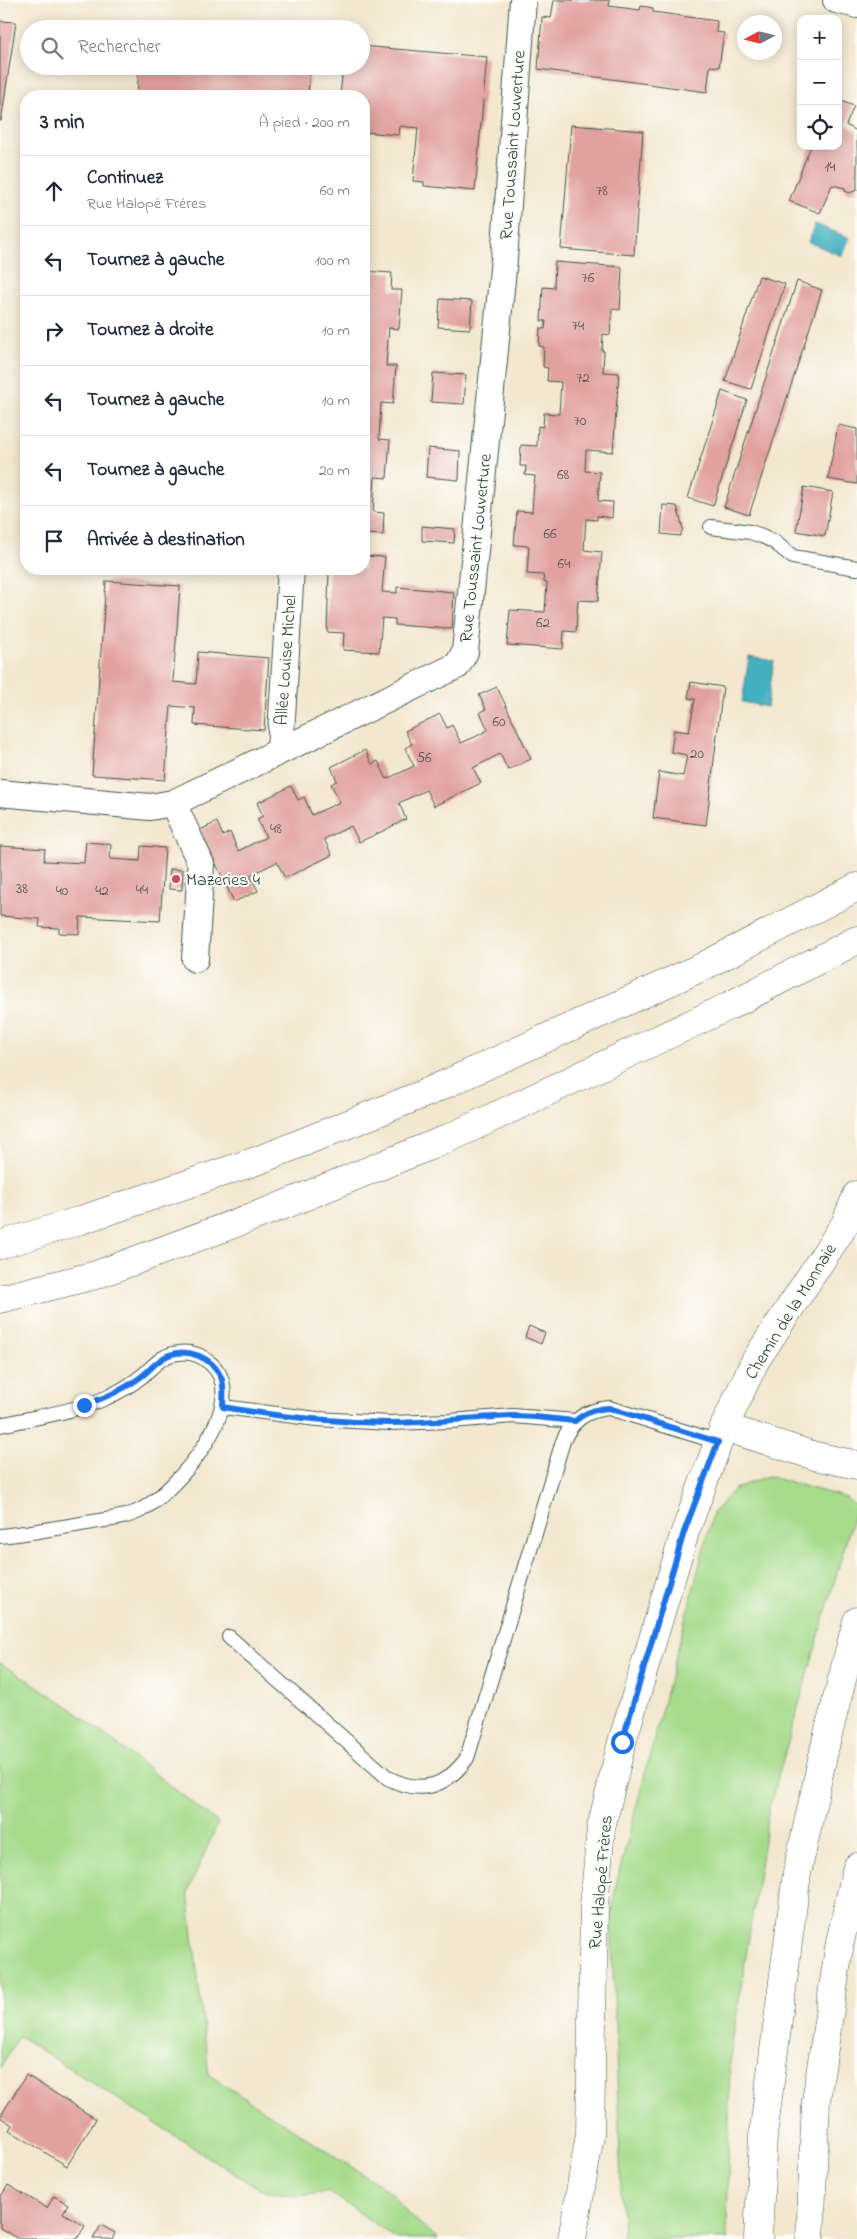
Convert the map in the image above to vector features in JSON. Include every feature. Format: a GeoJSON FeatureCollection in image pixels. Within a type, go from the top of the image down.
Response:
{"type":"FeatureCollection","features":[{"type":"Feature","properties":{"kind":"main road"},"geometry":{"type":"LineString","coordinates":[[0,1245],[78,1221],[259,1160],[428,1092],[702,967],[857,887]]}},
{"type":"Feature","properties":{"kind":"main road"},"geometry":{"type":"LineString","coordinates":[[0,1299],[96,1275],[279,1207],[449,1138],[729,1006],[857,940]]}},
{"type":"Feature","properties":{"kind":"main road","name":"Chemin de la Monnaie"},"geometry":{"type":"LineString","coordinates":[[721,1434],[755,1361],[845,1224],[857,1195]]}},
{"type":"Feature","properties":{"kind":"main road"},"geometry":{"type":"LineString","coordinates":[[721,1434],[857,1466]]}},
{"type":"Feature","properties":{"kind":"main road","name":"Rue Halopé Frères"},"geometry":{"type":"LineString","coordinates":[[572,2239],[590,2135],[594,1906],[601,1828],[622,1742],[684,1532],[721,1434]]}},
{"type":"Feature","properties":{"kind":"main road"},"geometry":{"type":"LineString","coordinates":[[758,2239],[763,2136],[798,1873],[826,1742],[857,1621]]}},
{"type":"Feature","properties":{"kind":"main road"},"geometry":{"type":"LineString","coordinates":[[810,2239],[816,2101],[840,1942],[857,1868]]}},
{"type":"Feature","properties":{"kind":"street","name":"Rue Toussaint Louverture"},"geometry":{"type":"LineString","coordinates":[[0,793],[150,807],[173,803],[457,666],[465,652],[504,259],[523,0]]}},
{"type":"Feature","properties":{"kind":"street"},"geometry":{"type":"LineString","coordinates":[[836,0],[857,5]]}},
{"type":"Feature","properties":{"kind":"street","name":"Allée Louise Michel"},"geometry":{"type":"LineString","coordinates":[[280,750],[291,575]]}},
{"type":"Feature","properties":{"kind":"street"},"geometry":{"type":"LineString","coordinates":[[173,803],[201,864],[195,959]]}},
{"type":"Feature","properties":{"kind":"lane"},"geometry":{"type":"LineString","coordinates":[[711,528],[750,532],[773,542],[793,557],[857,568]]}},
{"type":"Feature","properties":{"kind":"lane"},"geometry":{"type":"LineString","coordinates":[[0,1425],[106,1398],[137,1379],[162,1358],[180,1352],[193,1353],[204,1358],[214,1366],[221,1377],[224,1392],[223,1407],[216,1426],[189,1467],[152,1503],[128,1515],[0,1536]]}},
{"type":"Feature","properties":{"kind":"lane"},"geometry":{"type":"LineString","coordinates":[[223,1407],[317,1419],[390,1423],[513,1416],[575,1421]]}},
{"type":"Feature","properties":{"kind":"lane"},"geometry":{"type":"LineString","coordinates":[[229,1637],[388,1778],[402,1785],[416,1787],[431,1786],[446,1780],[458,1770],[467,1758],[563,1442],[575,1421],[585,1413],[609,1408],[721,1434]]}},
{"type":"Feature","properties":{"kind":"green space"},"geometry":{"type":"Polygon","coordinates":[[[767,1476],[847,1498],[856,1507],[769,1808],[730,2058],[727,2239],[623,2239],[611,1916],[616,1884],[713,1513],[734,1489],[767,1476]]]}},
{"type":"Feature","properties":{"kind":"green space"},"geometry":{"type":"Polygon","coordinates":[[[0,1663],[64,1703],[218,1823],[188,1891],[209,2075],[392,2193],[407,2213],[438,2239],[397,2239],[328,2191],[297,2196],[278,2194],[259,2188],[19,2036],[0,2068],[0,1663]]]}},
{"type":"Feature","properties":{"kind":"water"},"geometry":{"type":"Polygon","coordinates":[[[815,224],[850,238],[842,256],[808,242],[815,224]]]}},
{"type":"Feature","properties":{"kind":"water"},"geometry":{"type":"Polygon","coordinates":[[[749,657],[774,661],[767,707],[742,702],[749,657]]]}},
{"type":"Feature","properties":{"kind":"building"},"geometry":{"type":"Polygon","coordinates":[[[554,0],[610,1],[609,6],[640,10],[641,6],[653,8],[653,12],[717,21],[716,32],[724,33],[719,67],[710,66],[707,92],[538,69],[542,17],[551,18],[554,0]]]}},
{"type":"Feature","properties":{"kind":"building"},"geometry":{"type":"Polygon","coordinates":[[[0,21],[16,22],[1,121],[0,121],[0,21]]]}},
{"type":"Feature","properties":{"kind":"building"},"geometry":{"type":"Polygon","coordinates":[[[370,47],[487,57],[475,191],[424,186],[424,182],[413,181],[418,128],[400,126],[399,135],[370,133],[370,90],[341,90],[342,75],[370,75],[370,47]]]}},
{"type":"Feature","properties":{"kind":"building"},"geometry":{"type":"Polygon","coordinates":[[[138,75],[309,75],[308,90],[137,90],[138,75]]]}},
{"type":"Feature","properties":{"kind":"building"},"geometry":{"type":"Polygon","coordinates":[[[842,102],[854,106],[846,125],[857,131],[857,190],[850,193],[845,191],[845,188],[832,185],[820,213],[789,201],[809,150],[842,150],[842,102]]]}},
{"type":"Feature","properties":{"kind":"building"},"geometry":{"type":"Polygon","coordinates":[[[571,125],[643,131],[634,255],[561,249],[571,125]]]}},
{"type":"Feature","properties":{"kind":"building"},"geometry":{"type":"Polygon","coordinates":[[[555,262],[622,267],[620,310],[612,309],[610,335],[603,334],[602,351],[604,351],[603,372],[619,373],[613,452],[586,450],[585,471],[600,472],[598,501],[613,502],[612,518],[597,516],[597,520],[586,519],[584,550],[602,552],[598,601],[578,600],[576,632],[564,631],[563,649],[507,645],[510,610],[545,612],[547,583],[544,582],[543,575],[527,574],[529,546],[514,545],[517,511],[532,512],[535,476],[525,475],[526,466],[520,466],[521,445],[537,446],[538,426],[543,427],[544,413],[559,414],[561,382],[547,381],[548,368],[543,367],[544,347],[539,346],[540,328],[545,329],[546,321],[541,321],[543,287],[554,288],[555,262]]]}},
{"type":"Feature","properties":{"kind":"building"},"geometry":{"type":"Polygon","coordinates":[[[370,271],[392,273],[391,290],[402,290],[399,329],[389,328],[386,366],[396,366],[393,404],[381,403],[379,439],[390,440],[387,478],[375,477],[373,512],[384,513],[383,535],[370,534],[370,271]]]}},
{"type":"Feature","properties":{"kind":"building"},"geometry":{"type":"Polygon","coordinates":[[[759,276],[785,284],[751,389],[725,381],[759,276]]]}},
{"type":"Feature","properties":{"kind":"building"},"geometry":{"type":"Polygon","coordinates":[[[797,281],[822,290],[749,515],[724,507],[797,281]]]}},
{"type":"Feature","properties":{"kind":"building"},"geometry":{"type":"Polygon","coordinates":[[[440,299],[472,301],[470,329],[438,327],[440,299]]]}},
{"type":"Feature","properties":{"kind":"building"},"geometry":{"type":"Polygon","coordinates":[[[433,373],[466,375],[464,404],[431,402],[433,373]]]}},
{"type":"Feature","properties":{"kind":"building"},"geometry":{"type":"Polygon","coordinates":[[[722,391],[747,400],[713,506],[688,498],[722,391]]]}},
{"type":"Feature","properties":{"kind":"building"},"geometry":{"type":"Polygon","coordinates":[[[838,425],[857,429],[857,484],[828,479],[838,425]]]}},
{"type":"Feature","properties":{"kind":"building"},"geometry":{"type":"Polygon","coordinates":[[[428,448],[460,451],[459,480],[426,477],[428,448]]]}},
{"type":"Feature","properties":{"kind":"building"},"geometry":{"type":"Polygon","coordinates":[[[804,487],[833,492],[825,536],[796,531],[804,487]]]}},
{"type":"Feature","properties":{"kind":"building"},"geometry":{"type":"Polygon","coordinates":[[[663,505],[677,506],[683,529],[680,536],[661,534],[663,505]]]}},
{"type":"Feature","properties":{"kind":"building"},"geometry":{"type":"Polygon","coordinates":[[[422,526],[455,529],[454,543],[422,541],[422,526]]]}},
{"type":"Feature","properties":{"kind":"building"},"geometry":{"type":"Polygon","coordinates":[[[370,556],[385,557],[382,592],[397,593],[397,587],[454,592],[452,629],[395,625],[395,619],[382,618],[379,652],[343,650],[344,633],[327,632],[329,575],[370,575],[370,556]]]}},
{"type":"Feature","properties":{"kind":"building"},"geometry":{"type":"Polygon","coordinates":[[[106,581],[180,586],[173,682],[196,684],[198,652],[269,658],[264,730],[194,725],[195,708],[171,706],[165,780],[92,775],[106,581]]]}},
{"type":"Feature","properties":{"kind":"building"},"geometry":{"type":"Polygon","coordinates":[[[691,682],[723,687],[706,825],[653,818],[659,772],[683,776],[687,755],[671,752],[674,730],[689,732],[695,699],[688,698],[691,682]]]}},
{"type":"Feature","properties":{"kind":"building"},"geometry":{"type":"Polygon","coordinates":[[[497,687],[531,759],[508,770],[500,754],[473,768],[481,783],[434,806],[426,790],[399,803],[406,819],[359,842],[351,826],[324,839],[332,855],[285,878],[277,862],[250,875],[258,891],[234,902],[200,830],[217,822],[223,836],[230,832],[238,851],[266,837],[257,819],[263,816],[257,803],[291,786],[298,800],[304,797],[312,815],[340,802],[331,784],[337,781],[331,767],[365,750],[372,764],[378,761],[387,779],[414,766],[405,748],[412,744],[405,731],[440,714],[447,728],[452,725],[461,743],[475,737],[488,730],[480,712],[486,709],[479,695],[497,687]]]}},
{"type":"Feature","properties":{"kind":"building"},"geometry":{"type":"Polygon","coordinates":[[[86,842],[111,844],[110,859],[140,861],[141,846],[165,848],[160,921],[80,917],[79,934],[59,933],[59,928],[39,927],[40,919],[0,916],[0,846],[45,849],[44,861],[84,863],[86,842]]]}},
{"type":"Feature","properties":{"kind":"building","name":"Mazeries 4"},"geometry":{"type":"Polygon","coordinates":[[[170,869],[183,870],[182,890],[169,889],[170,869]]]}},
{"type":"Feature","properties":{"kind":"building"},"geometry":{"type":"Polygon","coordinates":[[[529,1326],[545,1333],[541,1344],[525,1337],[529,1326]]]}},
{"type":"Feature","properties":{"kind":"building"},"geometry":{"type":"Polygon","coordinates":[[[26,2075],[96,2119],[67,2166],[9,2130],[12,2125],[0,2117],[26,2075]]]}},
{"type":"Feature","properties":{"kind":"building"},"geometry":{"type":"Polygon","coordinates":[[[8,2185],[47,2208],[54,2196],[68,2204],[63,2213],[85,2226],[77,2239],[18,2239],[0,2228],[0,2198],[8,2185]]]}},
{"type":"Feature","properties":{"kind":"building"},"geometry":{"type":"Polygon","coordinates":[[[101,2225],[115,2233],[112,2239],[93,2239],[101,2225]]]}},
{"type":"Feature","properties":{"kind":"place","name":"Mazeries 4"},"geometry":{"type":"Point","coordinates":[176,879]}},
{"type":"Feature","properties":{"kind":"route"},"geometry":{"type":"LineString","coordinates":[[84,1405],[106,1398],[126,1387],[143,1376],[157,1362],[168,1355],[180,1352],[193,1353],[204,1358],[214,1366],[221,1377],[224,1392],[223,1407],[246,1411],[317,1419],[390,1423],[513,1416],[575,1421],[585,1413],[609,1408],[622,1410],[718,1442],[684,1532],[622,1742]]}}]}
